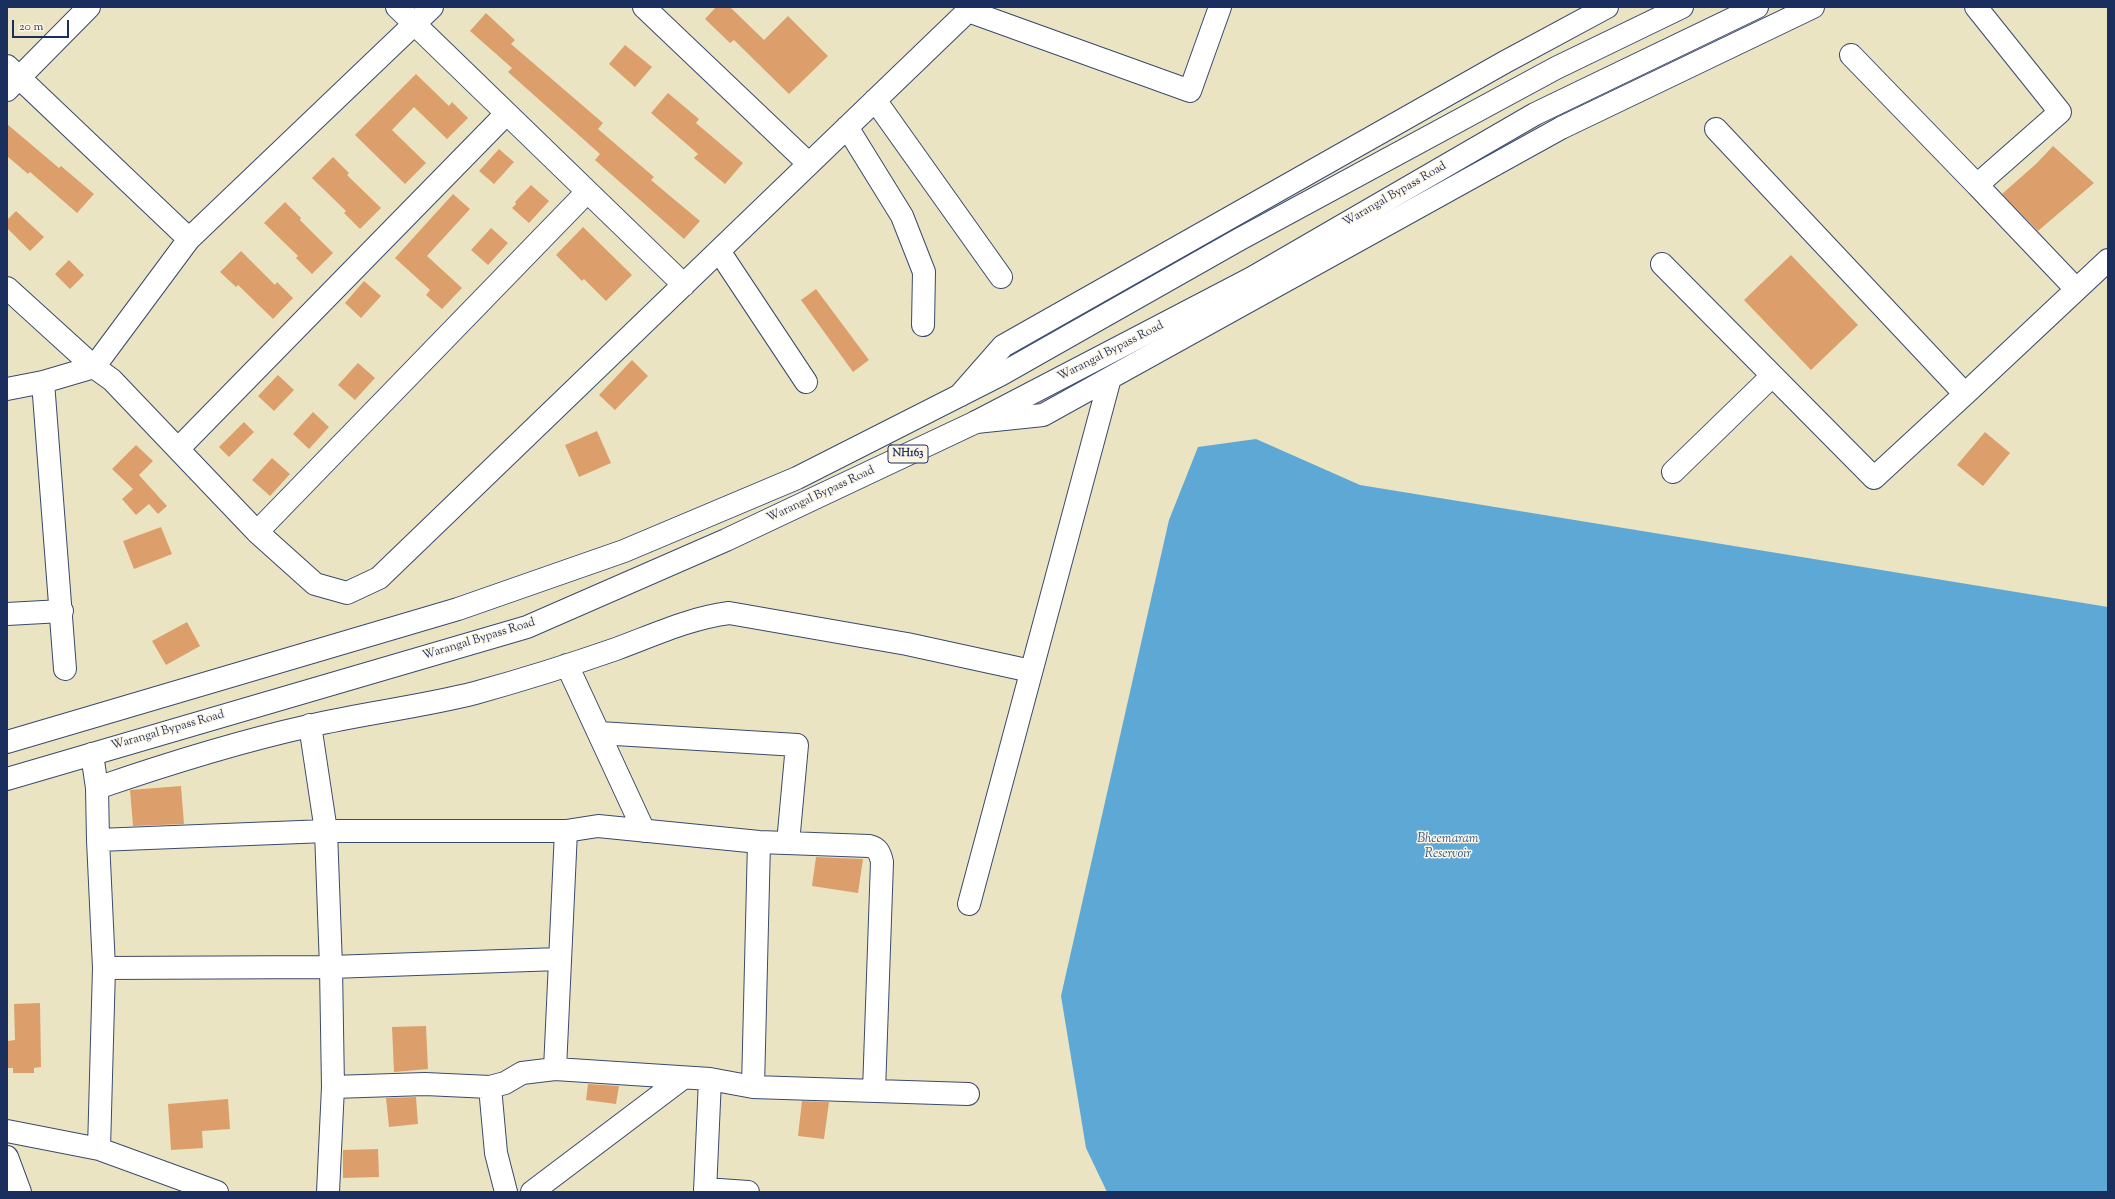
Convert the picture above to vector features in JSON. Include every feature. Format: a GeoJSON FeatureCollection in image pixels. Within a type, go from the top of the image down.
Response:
{"type":"FeatureCollection","features":[{"type":"Feature","properties":{"kind":"main road"},"geometry":{"type":"LineString","coordinates":[[88,7],[11,78],[190,239]]}},
{"type":"Feature","properties":{"kind":"main road"},"geometry":{"type":"LineString","coordinates":[[397,7],[684,285]]}},
{"type":"Feature","properties":{"kind":"main road"},"geometry":{"type":"LineString","coordinates":[[7,389],[43,382],[94,367],[190,239],[432,7]]}},
{"type":"Feature","properties":{"kind":"main road"},"geometry":{"type":"LineString","coordinates":[[644,7],[809,164]]}},
{"type":"Feature","properties":{"kind":"main road"},"geometry":{"type":"LineString","coordinates":[[7,288],[94,367],[112,380],[257,532],[316,584],[347,593],[379,578],[970,9],[1190,91],[1220,7]]}},
{"type":"Feature","properties":{"kind":"main road"},"geometry":{"type":"LineString","coordinates":[[960,395],[1003,346],[1505,62],[1607,7]]}},
{"type":"Feature","properties":{"kind":"main road","name":"NH163"},"geometry":{"type":"LineString","coordinates":[[7,742],[458,609],[624,551],[797,478],[1000,375],[1240,239],[1549,71],[1682,7]]}},
{"type":"Feature","properties":{"kind":"main road","name":"Warangal Bypass Road"},"geometry":{"type":"LineString","coordinates":[[7,779],[527,627],[726,540],[976,422],[1252,278],[1535,114],[1757,7]]}},
{"type":"Feature","properties":{"kind":"main road"},"geometry":{"type":"LineString","coordinates":[[976,422],[1043,415],[1561,128],[1813,7]]}},
{"type":"Feature","properties":{"kind":"main road"},"geometry":{"type":"LineString","coordinates":[[1976,7],[2060,112],[1977,185]]}},
{"type":"Feature","properties":{"kind":"main road"},"geometry":{"type":"LineString","coordinates":[[1851,55],[2076,289]]}},
{"type":"Feature","properties":{"kind":"main road"},"geometry":{"type":"LineString","coordinates":[[875,100],[1001,277]]}},
{"type":"Feature","properties":{"kind":"main road"},"geometry":{"type":"LineString","coordinates":[[178,448],[506,114]]}},
{"type":"Feature","properties":{"kind":"main road"},"geometry":{"type":"LineString","coordinates":[[847,128],[902,216],[919,258],[924,272],[923,325]]}},
{"type":"Feature","properties":{"kind":"main road"},"geometry":{"type":"LineString","coordinates":[[1716,129],[1965,394]]}},
{"type":"Feature","properties":{"kind":"main road"},"geometry":{"type":"LineString","coordinates":[[257,532],[588,192]]}},
{"type":"Feature","properties":{"kind":"main road"},"geometry":{"type":"LineString","coordinates":[[719,251],[806,382]]}},
{"type":"Feature","properties":{"kind":"main road"},"geometry":{"type":"LineString","coordinates":[[1662,264],[1874,478],[2108,260]]}},
{"type":"Feature","properties":{"kind":"main road"},"geometry":{"type":"LineString","coordinates":[[1673,472],[1772,376]]}},
{"type":"Feature","properties":{"kind":"main road"},"geometry":{"type":"LineString","coordinates":[[969,904],[1030,671],[1110,378]]}},
{"type":"Feature","properties":{"kind":"main road"},"geometry":{"type":"LineString","coordinates":[[43,382],[62,611],[65,669]]}},
{"type":"Feature","properties":{"kind":"main road"},"geometry":{"type":"LineString","coordinates":[[7,614],[62,611]]}},
{"type":"Feature","properties":{"kind":"main road"},"geometry":{"type":"LineString","coordinates":[[98,788],[195,755],[310,725],[408,708],[474,693],[567,665],[685,622],[710,615],[729,613],[907,644],[1030,671]]}},
{"type":"Feature","properties":{"kind":"main road"},"geometry":{"type":"LineString","coordinates":[[567,665],[644,831]]}},
{"type":"Feature","properties":{"kind":"main road"},"geometry":{"type":"LineString","coordinates":[[310,725],[326,831],[331,966],[333,1087],[328,1192]]}},
{"type":"Feature","properties":{"kind":"main road"},"geometry":{"type":"LineString","coordinates":[[599,733],[797,745],[788,843]]}},
{"type":"Feature","properties":{"kind":"main road"},"geometry":{"type":"LineString","coordinates":[[92,754],[98,788],[98,840],[104,968],[99,1149]]}},
{"type":"Feature","properties":{"kind":"main road"},"geometry":{"type":"LineString","coordinates":[[98,840],[326,831],[566,832],[598,826],[759,842],[869,846],[875,848],[880,853],[882,862],[874,1091]]}},
{"type":"Feature","properties":{"kind":"main road"},"geometry":{"type":"LineString","coordinates":[[555,1069],[566,832]]}},
{"type":"Feature","properties":{"kind":"main road"},"geometry":{"type":"LineString","coordinates":[[753,1087],[759,842]]}},
{"type":"Feature","properties":{"kind":"main road"},"geometry":{"type":"LineString","coordinates":[[104,968],[331,966],[559,959]]}},
{"type":"Feature","properties":{"kind":"main road"},"geometry":{"type":"LineString","coordinates":[[333,1087],[425,1084],[490,1087],[505,1083],[522,1073],[533,1070],[555,1069],[710,1079],[753,1087],[968,1094]]}},
{"type":"Feature","properties":{"kind":"main road"},"geometry":{"type":"LineString","coordinates":[[532,1192],[682,1078]]}},
{"type":"Feature","properties":{"kind":"main road"},"geometry":{"type":"LineString","coordinates":[[710,1079],[704,1190],[748,1192]]}},
{"type":"Feature","properties":{"kind":"main road"},"geometry":{"type":"LineString","coordinates":[[490,1087],[496,1153],[506,1192]]}},
{"type":"Feature","properties":{"kind":"main road"},"geometry":{"type":"LineString","coordinates":[[7,1131],[99,1149],[180,1185],[217,1192]]}},
{"type":"Feature","properties":{"kind":"main road"},"geometry":{"type":"LineString","coordinates":[[7,1158],[20,1192]]}},
{"type":"Feature","properties":{"kind":"water","name":"Bheemaram Reservoir"},"geometry":{"type":"Polygon","coordinates":[[[1256,439],[1360,485],[2108,607],[2108,1192],[1107,1192],[1086,1148],[1061,996],[1169,520],[1198,447],[1256,439]]]}},
{"type":"Feature","properties":{"kind":"building"},"geometry":{"type":"Polygon","coordinates":[[[716,7],[730,7],[764,40],[788,16],[828,56],[789,94],[734,40],[730,43],[705,19],[716,7]]]}},
{"type":"Feature","properties":{"kind":"building"},"geometry":{"type":"Polygon","coordinates":[[[486,13],[515,40],[511,44],[603,123],[598,129],[654,177],[651,180],[700,221],[684,239],[595,160],[600,154],[508,72],[512,68],[470,31],[486,13]]]}},
{"type":"Feature","properties":{"kind":"building"},"geometry":{"type":"Polygon","coordinates":[[[625,45],[652,67],[635,87],[609,64],[625,45]]]}},
{"type":"Feature","properties":{"kind":"building"},"geometry":{"type":"Polygon","coordinates":[[[416,74],[449,106],[452,102],[468,118],[447,139],[414,107],[392,130],[426,163],[405,184],[355,135],[416,74]]]}},
{"type":"Feature","properties":{"kind":"building"},"geometry":{"type":"Polygon","coordinates":[[[668,93],[699,119],[696,123],[743,163],[725,184],[694,158],[698,154],[651,113],[668,93]]]}},
{"type":"Feature","properties":{"kind":"building"},"geometry":{"type":"Polygon","coordinates":[[[7,124],[59,168],[61,166],[94,194],[77,213],[30,172],[28,174],[7,156],[7,124]]]}},
{"type":"Feature","properties":{"kind":"building"},"geometry":{"type":"Polygon","coordinates":[[[2053,146],[2094,183],[2038,231],[2002,194],[2037,163],[2053,146]]]}},
{"type":"Feature","properties":{"kind":"building"},"geometry":{"type":"Polygon","coordinates":[[[499,149],[514,162],[494,184],[479,171],[499,149]]]}},
{"type":"Feature","properties":{"kind":"building"},"geometry":{"type":"Polygon","coordinates":[[[333,157],[349,173],[347,175],[381,208],[360,229],[344,213],[346,211],[312,178],[333,157]]]}},
{"type":"Feature","properties":{"kind":"building"},"geometry":{"type":"Polygon","coordinates":[[[531,185],[549,201],[529,223],[512,208],[516,204],[515,202],[531,185]]]}},
{"type":"Feature","properties":{"kind":"building"},"geometry":{"type":"Polygon","coordinates":[[[453,194],[470,209],[427,256],[462,288],[442,309],[426,295],[430,290],[395,258],[453,194]]]}},
{"type":"Feature","properties":{"kind":"building"},"geometry":{"type":"Polygon","coordinates":[[[285,202],[301,218],[300,220],[333,253],[312,274],[296,258],[298,256],[264,223],[285,202]]]}},
{"type":"Feature","properties":{"kind":"building"},"geometry":{"type":"Polygon","coordinates":[[[16,211],[44,237],[30,251],[7,228],[7,220],[16,211]]]}},
{"type":"Feature","properties":{"kind":"building"},"geometry":{"type":"Polygon","coordinates":[[[583,227],[632,275],[606,301],[584,279],[582,281],[556,255],[583,227]]]}},
{"type":"Feature","properties":{"kind":"building"},"geometry":{"type":"Polygon","coordinates":[[[491,228],[508,243],[488,265],[471,250],[491,228]]]}},
{"type":"Feature","properties":{"kind":"building"},"geometry":{"type":"Polygon","coordinates":[[[241,251],[275,285],[277,282],[293,298],[273,319],[238,285],[236,287],[220,272],[241,251]]]}},
{"type":"Feature","properties":{"kind":"building"},"geometry":{"type":"Polygon","coordinates":[[[1791,255],[1858,325],[1811,370],[1744,300],[1791,255]]]}},
{"type":"Feature","properties":{"kind":"building"},"geometry":{"type":"Polygon","coordinates":[[[69,260],[84,275],[70,289],[55,274],[69,260]]]}},
{"type":"Feature","properties":{"kind":"building"},"geometry":{"type":"Polygon","coordinates":[[[364,281],[381,296],[361,318],[345,303],[364,281]]]}},
{"type":"Feature","properties":{"kind":"building"},"geometry":{"type":"Polygon","coordinates":[[[816,289],[869,360],[853,372],[801,300],[816,289]]]}},
{"type":"Feature","properties":{"kind":"building"},"geometry":{"type":"Polygon","coordinates":[[[632,360],[648,376],[615,410],[599,395],[632,360]]]}},
{"type":"Feature","properties":{"kind":"building"},"geometry":{"type":"Polygon","coordinates":[[[358,363],[375,378],[355,400],[338,385],[358,363]]]}},
{"type":"Feature","properties":{"kind":"building"},"geometry":{"type":"Polygon","coordinates":[[[278,375],[294,390],[274,411],[258,396],[278,375]]]}},
{"type":"Feature","properties":{"kind":"building"},"geometry":{"type":"Polygon","coordinates":[[[313,412],[329,427],[309,449],[293,434],[313,412]]]}},
{"type":"Feature","properties":{"kind":"building"},"geometry":{"type":"Polygon","coordinates":[[[244,422],[254,432],[229,457],[219,447],[244,422]]]}},
{"type":"Feature","properties":{"kind":"building"},"geometry":{"type":"Polygon","coordinates":[[[597,431],[611,463],[579,477],[565,445],[597,431]]]}},
{"type":"Feature","properties":{"kind":"building"},"geometry":{"type":"Polygon","coordinates":[[[1985,432],[2010,453],[1983,486],[1957,465],[1985,432]]]}},
{"type":"Feature","properties":{"kind":"building"},"geometry":{"type":"Polygon","coordinates":[[[136,445],[153,461],[139,475],[167,506],[158,514],[149,504],[136,515],[122,499],[133,489],[112,469],[136,445]]]}},
{"type":"Feature","properties":{"kind":"building"},"geometry":{"type":"Polygon","coordinates":[[[272,458],[290,474],[270,496],[252,480],[272,458]]]}},
{"type":"Feature","properties":{"kind":"building"},"geometry":{"type":"Polygon","coordinates":[[[161,527],[172,554],[134,569],[123,541],[161,527]]]}},
{"type":"Feature","properties":{"kind":"building"},"geometry":{"type":"Polygon","coordinates":[[[187,622],[200,646],[166,665],[152,641],[187,622]]]}},
{"type":"Feature","properties":{"kind":"building"},"geometry":{"type":"Polygon","coordinates":[[[181,786],[184,824],[133,826],[130,790],[181,786]]]}},
{"type":"Feature","properties":{"kind":"building"},"geometry":{"type":"Polygon","coordinates":[[[816,857],[863,859],[858,893],[812,886],[816,857]]]}},
{"type":"Feature","properties":{"kind":"building"},"geometry":{"type":"Polygon","coordinates":[[[40,1003],[41,1067],[34,1068],[34,1073],[13,1073],[13,1068],[7,1068],[7,1041],[15,1040],[14,1004],[40,1003]]]}},
{"type":"Feature","properties":{"kind":"building"},"geometry":{"type":"Polygon","coordinates":[[[426,1026],[428,1069],[394,1072],[392,1027],[426,1026]]]}},
{"type":"Feature","properties":{"kind":"building"},"geometry":{"type":"Polygon","coordinates":[[[588,1084],[619,1086],[616,1104],[586,1100],[588,1084]]]}},
{"type":"Feature","properties":{"kind":"building"},"geometry":{"type":"Polygon","coordinates":[[[416,1097],[418,1124],[389,1127],[386,1098],[416,1097]]]}},
{"type":"Feature","properties":{"kind":"building"},"geometry":{"type":"Polygon","coordinates":[[[228,1099],[230,1129],[202,1131],[203,1148],[171,1150],[168,1104],[228,1099]]]}},
{"type":"Feature","properties":{"kind":"building"},"geometry":{"type":"Polygon","coordinates":[[[802,1101],[829,1102],[824,1139],[798,1136],[802,1101]]]}},
{"type":"Feature","properties":{"kind":"building"},"geometry":{"type":"Polygon","coordinates":[[[378,1149],[379,1177],[343,1178],[343,1150],[378,1149]]]}}]}
